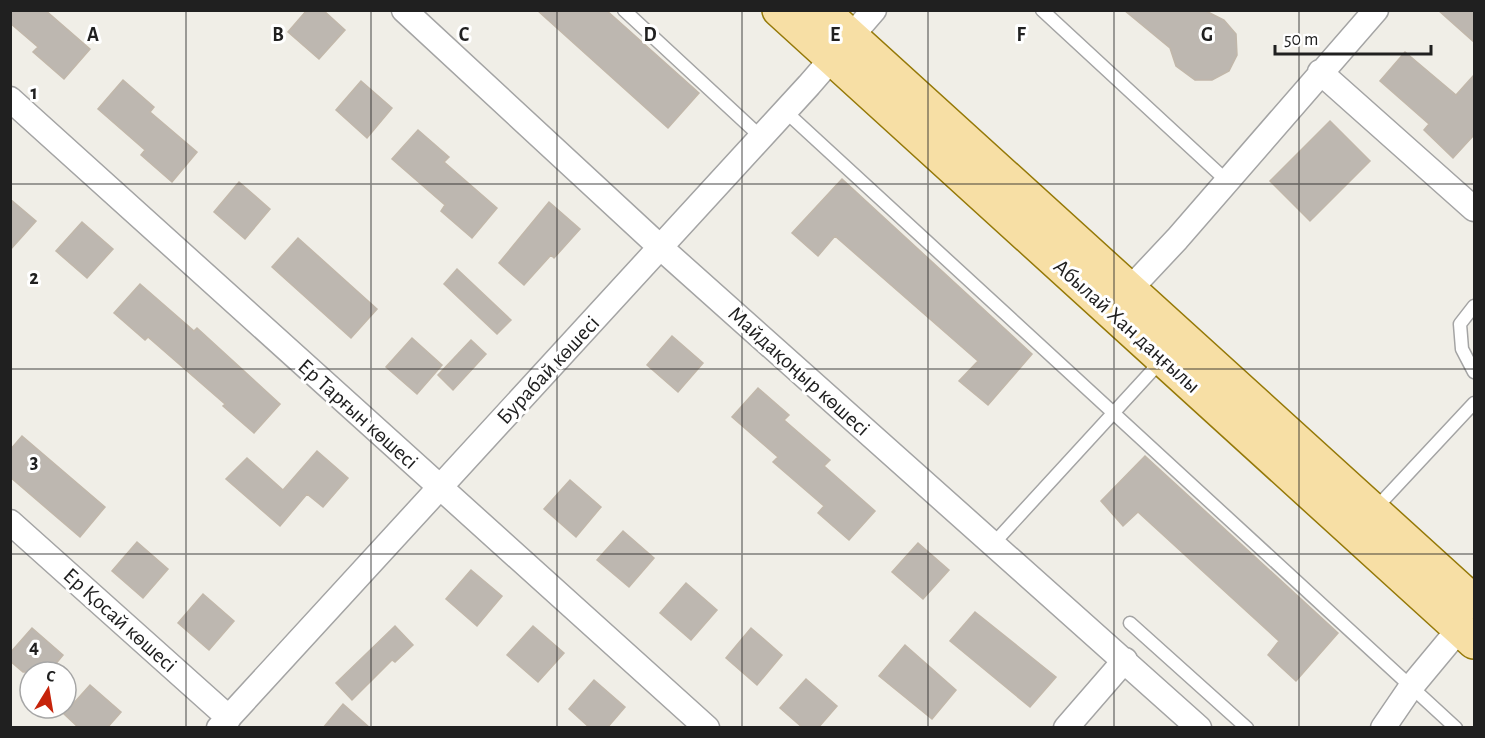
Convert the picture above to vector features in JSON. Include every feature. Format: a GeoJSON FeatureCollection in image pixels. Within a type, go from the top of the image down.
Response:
{"type":"FeatureCollection","features":[{"type":"Feature","properties":{"kind":"main road","name":"Абылай Хан даңғылы"},"geometry":{"type":"LineString","coordinates":[[779,10],[842,48],[1130,290],[1375,509],[1470,624]]}},
{"type":"Feature","properties":{"kind":"main road","name":"Абылай Хан даңғылы"},"geometry":{"type":"LineString","coordinates":[[822,10],[842,48],[1163,359],[1470,624]]}},
{"type":"Feature","properties":{"kind":"street","name":"Майдақоңыр көшесі"},"geometry":{"type":"LineString","coordinates":[[404,10],[660,248],[994,543],[1198,728]]}},
{"type":"Feature","properties":{"kind":"street","name":"Бурабай көшесі"},"geometry":{"type":"LineString","coordinates":[[224,723],[785,111],[874,10]]}},
{"type":"Feature","properties":{"kind":"street"},"geometry":{"type":"LineString","coordinates":[[1130,290],[1178,239],[1320,72],[1376,10]]}},
{"type":"Feature","properties":{"kind":"street"},"geometry":{"type":"LineString","coordinates":[[1320,72],[1474,210]]}},
{"type":"Feature","properties":{"kind":"street","name":"Ер Тарғын көшесі"},"geometry":{"type":"LineString","coordinates":[[10,99],[707,728]]}},
{"type":"Feature","properties":{"kind":"street","name":"Ер Қосай көшесі"},"geometry":{"type":"LineString","coordinates":[[10,522],[224,723]]}},
{"type":"Feature","properties":{"kind":"street"},"geometry":{"type":"LineString","coordinates":[[1383,728],[1411,687],[1470,624]]}},
{"type":"Feature","properties":{"kind":"street"},"geometry":{"type":"LineString","coordinates":[[1066,728],[1125,660]]}},
{"type":"Feature","properties":{"kind":"lane"},"geometry":{"type":"LineString","coordinates":[[624,10],[761,137]]}},
{"type":"Feature","properties":{"kind":"lane"},"geometry":{"type":"LineString","coordinates":[[1041,10],[1227,181]]}},
{"type":"Feature","properties":{"kind":"lane"},"geometry":{"type":"LineString","coordinates":[[785,111],[1456,728]]}},
{"type":"Feature","properties":{"kind":"lane"},"geometry":{"type":"LineString","coordinates":[[1474,306],[1460,324],[1462,349],[1474,372]]}},
{"type":"Feature","properties":{"kind":"lane"},"geometry":{"type":"LineString","coordinates":[[994,543],[1112,411],[1163,359]]}},
{"type":"Feature","properties":{"kind":"lane"},"geometry":{"type":"LineString","coordinates":[[1375,509],[1474,403]]}},
{"type":"Feature","properties":{"kind":"lane"},"geometry":{"type":"LineString","coordinates":[[1130,623],[1246,728]]}},
{"type":"Feature","properties":{"kind":"building"},"geometry":{"type":"Polygon","coordinates":[[[10,10],[45,10],[90,49],[64,79],[33,52],[38,47],[10,23],[10,10]]]}},
{"type":"Feature","properties":{"kind":"building"},"geometry":{"type":"Polygon","coordinates":[[[307,10],[323,10],[345,30],[319,59],[288,32],[307,10]]]}},
{"type":"Feature","properties":{"kind":"building"},"geometry":{"type":"Polygon","coordinates":[[[537,10],[606,10],[699,93],[668,128],[537,10]]]}},
{"type":"Feature","properties":{"kind":"building"},"geometry":{"type":"Polygon","coordinates":[[[1124,10],[1204,10],[1224,20],[1236,34],[1237,55],[1229,71],[1212,80],[1195,80],[1176,66],[1170,48],[1124,10]]]}},
{"type":"Feature","properties":{"kind":"building"},"geometry":{"type":"Polygon","coordinates":[[[1438,10],[1474,10],[1474,42],[1438,10]]]}},
{"type":"Feature","properties":{"kind":"building"},"geometry":{"type":"Polygon","coordinates":[[[1405,52],[1456,95],[1474,75],[1474,135],[1453,158],[1424,130],[1429,124],[1380,81],[1405,52]]]}},
{"type":"Feature","properties":{"kind":"building"},"geometry":{"type":"Polygon","coordinates":[[[123,80],[154,107],[150,112],[197,152],[172,182],[141,155],[145,150],[98,109],[123,80]]]}},
{"type":"Feature","properties":{"kind":"building"},"geometry":{"type":"Polygon","coordinates":[[[361,81],[392,108],[367,138],[336,110],[361,81]]]}},
{"type":"Feature","properties":{"kind":"building"},"geometry":{"type":"Polygon","coordinates":[[[1330,121],[1370,161],[1310,221],[1270,181],[1330,121]]]}},
{"type":"Feature","properties":{"kind":"building"},"geometry":{"type":"Polygon","coordinates":[[[418,130],[449,157],[444,162],[497,208],[472,238],[441,211],[445,205],[392,159],[418,130]]]}},
{"type":"Feature","properties":{"kind":"building"},"geometry":{"type":"Polygon","coordinates":[[[842,179],[1032,354],[988,405],[959,381],[978,361],[835,236],[818,256],[792,233],[842,179]]]}},
{"type":"Feature","properties":{"kind":"building"},"geometry":{"type":"Polygon","coordinates":[[[239,182],[270,209],[245,239],[214,212],[239,182]]]}},
{"type":"Feature","properties":{"kind":"building"},"geometry":{"type":"Polygon","coordinates":[[[10,199],[36,221],[10,250],[10,199]]]}},
{"type":"Feature","properties":{"kind":"building"},"geometry":{"type":"Polygon","coordinates":[[[549,202],[580,229],[554,258],[551,255],[524,285],[499,263],[549,202]]]}},
{"type":"Feature","properties":{"kind":"building"},"geometry":{"type":"Polygon","coordinates":[[[82,222],[113,249],[87,278],[56,251],[82,222]]]}},
{"type":"Feature","properties":{"kind":"building"},"geometry":{"type":"Polygon","coordinates":[[[298,238],[377,309],[351,338],[272,267],[298,238]]]}},
{"type":"Feature","properties":{"kind":"building"},"geometry":{"type":"Polygon","coordinates":[[[457,269],[511,320],[497,334],[444,284],[457,269]]]}},
{"type":"Feature","properties":{"kind":"building"},"geometry":{"type":"Polygon","coordinates":[[[140,284],[194,331],[197,328],[280,404],[254,433],[223,406],[225,404],[148,337],[145,340],[114,313],[140,284]]]}},
{"type":"Feature","properties":{"kind":"building"},"geometry":{"type":"Polygon","coordinates":[[[672,336],[703,363],[678,392],[647,365],[672,336]]]}},
{"type":"Feature","properties":{"kind":"building"},"geometry":{"type":"Polygon","coordinates":[[[412,338],[442,365],[417,394],[386,367],[412,338]]]}},
{"type":"Feature","properties":{"kind":"building"},"geometry":{"type":"Polygon","coordinates":[[[471,340],[486,354],[453,390],[438,375],[471,340]]]}},
{"type":"Feature","properties":{"kind":"building"},"geometry":{"type":"Polygon","coordinates":[[[758,388],[789,415],[784,420],[830,460],[824,466],[875,511],[849,540],[818,513],[824,506],[773,462],[778,457],[732,417],[758,388]]]}},
{"type":"Feature","properties":{"kind":"building"},"geometry":{"type":"Polygon","coordinates":[[[22,436],[105,507],[80,537],[10,477],[10,450],[22,436]]]}},
{"type":"Feature","properties":{"kind":"building"},"geometry":{"type":"Polygon","coordinates":[[[317,451],[348,478],[323,507],[307,494],[280,526],[226,479],[247,458],[283,490],[317,451]]]}},
{"type":"Feature","properties":{"kind":"building"},"geometry":{"type":"Polygon","coordinates":[[[1145,456],[1338,633],[1296,681],[1268,655],[1279,641],[1138,512],[1123,526],[1101,501],[1145,456]]]}},
{"type":"Feature","properties":{"kind":"building"},"geometry":{"type":"Polygon","coordinates":[[[570,480],[601,507],[576,537],[544,509],[570,480]]]}},
{"type":"Feature","properties":{"kind":"building"},"geometry":{"type":"Polygon","coordinates":[[[623,531],[654,558],[629,587],[597,560],[623,531]]]}},
{"type":"Feature","properties":{"kind":"building"},"geometry":{"type":"Polygon","coordinates":[[[137,542],[168,569],[143,598],[112,571],[137,542]]]}},
{"type":"Feature","properties":{"kind":"building"},"geometry":{"type":"Polygon","coordinates":[[[918,543],[949,570],[923,599],[892,572],[918,543]]]}},
{"type":"Feature","properties":{"kind":"building"},"geometry":{"type":"Polygon","coordinates":[[[471,570],[502,596],[477,626],[446,599],[471,570]]]}},
{"type":"Feature","properties":{"kind":"building"},"geometry":{"type":"Polygon","coordinates":[[[686,583],[717,610],[691,640],[660,613],[686,583]]]}},
{"type":"Feature","properties":{"kind":"building"},"geometry":{"type":"Polygon","coordinates":[[[203,594],[234,621],[209,650],[178,623],[203,594]]]}},
{"type":"Feature","properties":{"kind":"building"},"geometry":{"type":"Polygon","coordinates":[[[975,612],[1056,677],[1030,707],[950,641],[975,612]]]}},
{"type":"Feature","properties":{"kind":"building"},"geometry":{"type":"Polygon","coordinates":[[[395,626],[413,645],[395,662],[392,660],[352,700],[336,683],[395,626]]]}},
{"type":"Feature","properties":{"kind":"building"},"geometry":{"type":"Polygon","coordinates":[[[533,626],[564,653],[538,682],[507,655],[533,626]]]}},
{"type":"Feature","properties":{"kind":"building"},"geometry":{"type":"Polygon","coordinates":[[[32,628],[63,655],[59,660],[18,660],[18,668],[10,661],[10,653],[32,628]]]}},
{"type":"Feature","properties":{"kind":"building"},"geometry":{"type":"Polygon","coordinates":[[[751,628],[782,655],[757,685],[726,658],[751,628]]]}},
{"type":"Feature","properties":{"kind":"building"},"geometry":{"type":"Polygon","coordinates":[[[905,645],[956,690],[932,719],[879,676],[905,645]]]}},
{"type":"Feature","properties":{"kind":"building"},"geometry":{"type":"Polygon","coordinates":[[[806,679],[837,706],[818,728],[803,728],[780,708],[806,679]]]}},
{"type":"Feature","properties":{"kind":"building"},"geometry":{"type":"Polygon","coordinates":[[[594,680],[625,707],[607,728],[590,728],[569,709],[594,680]]]}},
{"type":"Feature","properties":{"kind":"building"},"geometry":{"type":"Polygon","coordinates":[[[90,685],[121,712],[107,728],[79,728],[70,720],[78,720],[78,698],[90,685]]]}},
{"type":"Feature","properties":{"kind":"building"},"geometry":{"type":"Polygon","coordinates":[[[343,704],[370,728],[323,728],[343,704]]]}}]}
